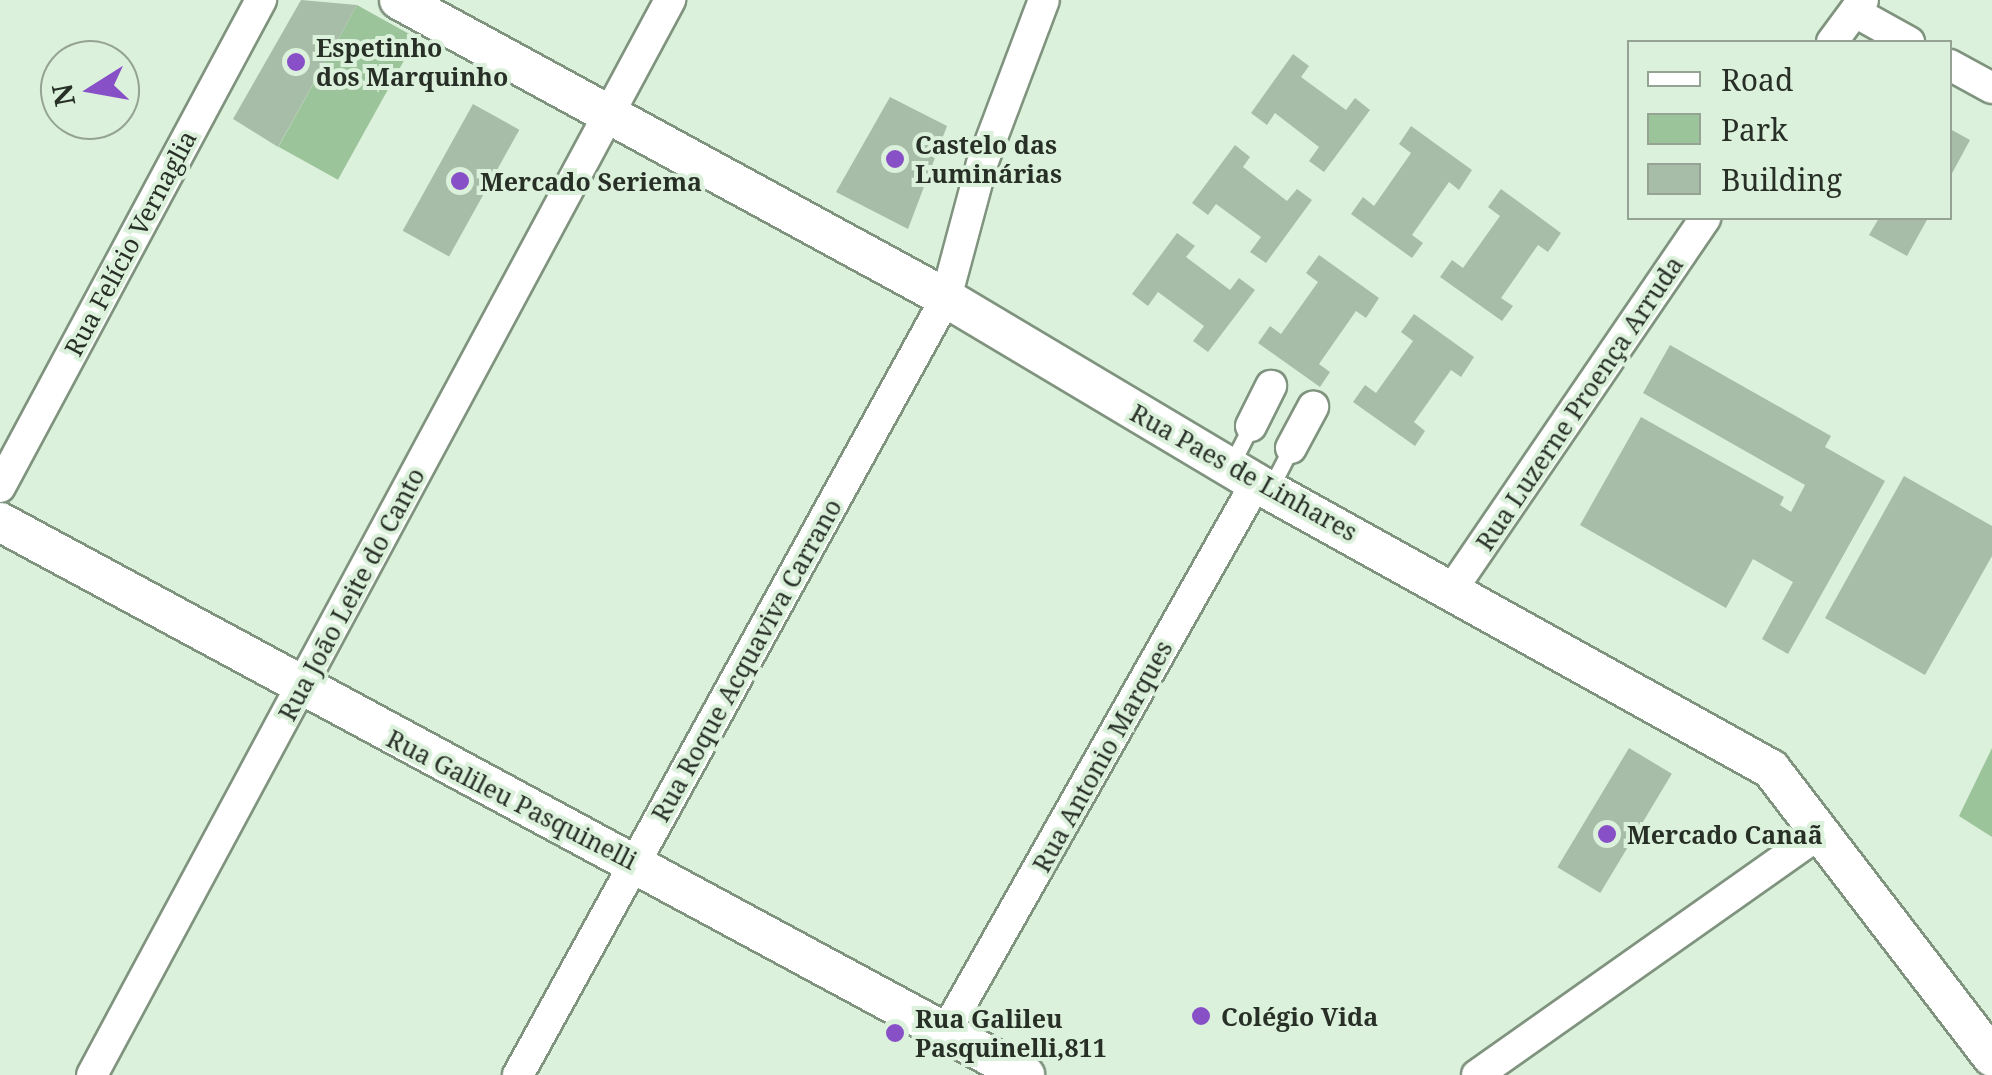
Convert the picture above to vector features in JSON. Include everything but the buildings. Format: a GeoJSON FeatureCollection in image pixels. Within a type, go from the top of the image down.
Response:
{"type":"FeatureCollection","features":[{"type":"Feature","properties":{"kind":"street","name":"Rua Felício Vernaglia"},"geometry":{"type":"LineString","coordinates":[[0,486],[261,0]]}},
{"type":"Feature","properties":{"kind":"street","name":"Rua Paes de Linhares"},"geometry":{"type":"LineString","coordinates":[[399,0],[946,298],[1252,480],[1771,769],[1823,831],[1992,1057]]}},
{"type":"Feature","properties":{"kind":"street","name":"Rua João Leite do Canto"},"geometry":{"type":"LineString","coordinates":[[92,1075],[670,0]]}},
{"type":"Feature","properties":{"kind":"street","name":"Rua Roque Acquaviva Carrano"},"geometry":{"type":"LineString","coordinates":[[518,1075],[946,298],[982,164],[1044,0]]}},
{"type":"Feature","properties":{"kind":"street"},"geometry":{"type":"LineString","coordinates":[[1834,40],[1859,6],[1906,40]]}},
{"type":"Feature","properties":{"kind":"street"},"geometry":{"type":"LineString","coordinates":[[1952,66],[1992,88]]}},
{"type":"Feature","properties":{"kind":"street","name":"Rua Luzerne Proença Arruda"},"geometry":{"type":"LineString","coordinates":[[1452,588],[1704,220]]}},
{"type":"Feature","properties":{"kind":"street"},"geometry":{"type":"LineString","coordinates":[[1250,426],[1271,386]]}},
{"type":"Feature","properties":{"kind":"street"},"geometry":{"type":"LineString","coordinates":[[1291,448],[1313,407]]}},
{"type":"Feature","properties":{"kind":"street","name":"Rua Antonio Marques"},"geometry":{"type":"LineString","coordinates":[[948,1029],[1252,480]]}},
{"type":"Feature","properties":{"kind":"street","name":"Rua Galileu Pasquinelli"},"geometry":{"type":"LineString","coordinates":[[0,522],[300,689],[635,862],[948,1029],[1025,1075]]}},
{"type":"Feature","properties":{"kind":"street"},"geometry":{"type":"LineString","coordinates":[[1478,1075],[1823,831]]}},
{"type":"Feature","properties":{"kind":"lane"},"geometry":{"type":"LineString","coordinates":[[1250,426],[1252,480]]}},
{"type":"Feature","properties":{"kind":"lane"},"geometry":{"type":"LineString","coordinates":[[1252,480],[1291,448]]}},
{"type":"Feature","properties":{"kind":"green space"},"geometry":{"type":"Polygon","coordinates":[[[357,5],[416,38],[338,180],[278,147],[357,5]]]}},
{"type":"Feature","properties":{"kind":"green space"},"geometry":{"type":"Polygon","coordinates":[[[1992,748],[1992,837],[1959,816],[1992,748]]]}},
{"type":"Feature","properties":{"kind":"place","name":"Espetinho dos Marquinho"},"geometry":{"type":"Point","coordinates":[296,62]}},
{"type":"Feature","properties":{"kind":"place","name":"Castelo das Luminárias"},"geometry":{"type":"Point","coordinates":[895,159]}},
{"type":"Feature","properties":{"kind":"place","name":"Mercado Seriema"},"geometry":{"type":"Point","coordinates":[460,181]}},
{"type":"Feature","properties":{"kind":"place","name":"Mercado Canaã"},"geometry":{"type":"Point","coordinates":[1607,834]}},
{"type":"Feature","properties":{"kind":"place","name":"Colégio Vida"},"geometry":{"type":"Point","coordinates":[1201,1016]}},
{"type":"Feature","properties":{"kind":"place","name":"Rua Galileu Pasquinelli,811"},"geometry":{"type":"Point","coordinates":[895,1033]}}]}
